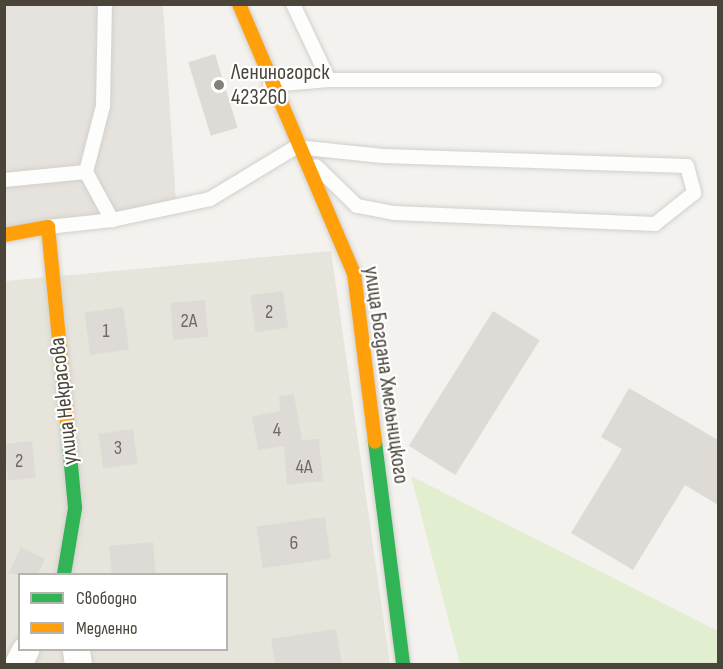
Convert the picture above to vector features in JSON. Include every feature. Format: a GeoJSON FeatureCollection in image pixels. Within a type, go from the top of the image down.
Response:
{"type":"FeatureCollection","features":[{"type":"Feature","properties":{"kind":"street","name":"улица Богдана Хмельницкого"},"geometry":{"type":"LineString","coordinates":[[239,4],[296,147],[354,273],[403,664]]}},
{"type":"Feature","properties":{"kind":"street"},"geometry":{"type":"LineString","coordinates":[[4,235],[48,227]]}},
{"type":"Feature","properties":{"kind":"street","name":"улица Некрасова"},"geometry":{"type":"LineString","coordinates":[[48,227],[75,508],[63,573]]}},
{"type":"Feature","properties":{"kind":"lane"},"geometry":{"type":"LineString","coordinates":[[105,4],[103,106],[86,172],[112,220]]}},
{"type":"Feature","properties":{"kind":"lane"},"geometry":{"type":"LineString","coordinates":[[293,4],[329,80]]}},
{"type":"Feature","properties":{"kind":"lane"},"geometry":{"type":"LineString","coordinates":[[270,85],[329,80],[655,80]]}},
{"type":"Feature","properties":{"kind":"lane"},"geometry":{"type":"LineString","coordinates":[[48,227],[112,220],[210,199],[296,147],[383,156],[687,166],[694,193],[655,224],[394,213],[357,206],[296,147]]}},
{"type":"Feature","properties":{"kind":"lane"},"geometry":{"type":"LineString","coordinates":[[4,180],[86,172]]}},
{"type":"Feature","properties":{"kind":"shaded area"},"geometry":{"type":"Polygon","coordinates":[[[5,5],[163,5],[176,202],[5,228],[5,5]]]}},
{"type":"Feature","properties":{"kind":"shaded area"},"geometry":{"type":"Polygon","coordinates":[[[331,251],[390,664],[5,664],[5,281],[331,251]]]}},
{"type":"Feature","properties":{"kind":"green space"},"geometry":{"type":"Polygon","coordinates":[[[411,476],[718,631],[718,664],[460,664],[411,476]]]}},
{"type":"Feature","properties":{"kind":"building"},"geometry":{"type":"Polygon","coordinates":[[[215,54],[238,128],[211,136],[188,62],[215,54]]]}},
{"type":"Feature","properties":{"kind":"building"},"geometry":{"type":"Polygon","coordinates":[[[283,291],[288,328],[255,332],[250,296],[283,291]]]}},
{"type":"Feature","properties":{"kind":"building"},"geometry":{"type":"Polygon","coordinates":[[[205,300],[208,337],[173,340],[170,303],[205,300]]]}},
{"type":"Feature","properties":{"kind":"building"},"geometry":{"type":"Polygon","coordinates":[[[123,307],[129,350],[90,355],[84,312],[123,307]]]}},
{"type":"Feature","properties":{"kind":"building"},"geometry":{"type":"Polygon","coordinates":[[[493,311],[540,340],[455,475],[409,446],[493,311]]]}},
{"type":"Feature","properties":{"kind":"building"},"geometry":{"type":"Polygon","coordinates":[[[629,388],[718,440],[718,505],[685,485],[633,570],[571,533],[622,449],[601,437],[629,388]]]}},
{"type":"Feature","properties":{"kind":"building"},"geometry":{"type":"Polygon","coordinates":[[[294,394],[302,440],[319,439],[323,481],[287,485],[284,446],[258,450],[252,416],[280,411],[279,396],[294,394]]]}},
{"type":"Feature","properties":{"kind":"building"},"geometry":{"type":"Polygon","coordinates":[[[133,429],[138,464],[103,469],[98,434],[133,429]]]}},
{"type":"Feature","properties":{"kind":"building"},"geometry":{"type":"Polygon","coordinates":[[[32,441],[36,478],[8,481],[4,444],[32,441]]]}},
{"type":"Feature","properties":{"kind":"building"},"geometry":{"type":"Polygon","coordinates":[[[325,517],[331,559],[263,568],[257,527],[325,517]]]}},
{"type":"Feature","properties":{"kind":"building"},"geometry":{"type":"Polygon","coordinates":[[[153,542],[156,573],[112,573],[109,546],[153,542]]]}},
{"type":"Feature","properties":{"kind":"building"},"geometry":{"type":"Polygon","coordinates":[[[21,547],[45,559],[38,573],[8,574],[21,547]]]}},
{"type":"Feature","properties":{"kind":"building"},"geometry":{"type":"Polygon","coordinates":[[[336,629],[342,664],[275,664],[271,639],[336,629]]]}},
{"type":"Feature","properties":{"kind":"traffic: fast"},"geometry":{"type":"LineString","coordinates":[[64,573],[75,508],[67,421]]}},
{"type":"Feature","properties":{"kind":"traffic: fast"},"geometry":{"type":"LineString","coordinates":[[375,442],[403,664]]}},
{"type":"Feature","properties":{"kind":"traffic: slow"},"geometry":{"type":"LineString","coordinates":[[239,4],[354,273],[375,442]]}},
{"type":"Feature","properties":{"kind":"traffic: slow"},"geometry":{"type":"LineString","coordinates":[[4,235],[48,227],[67,421]]}},
{"type":"Feature","properties":{"kind":"place","name":"Лениногорск 423260"},"geometry":{"type":"Point","coordinates":[219,85]}}]}
